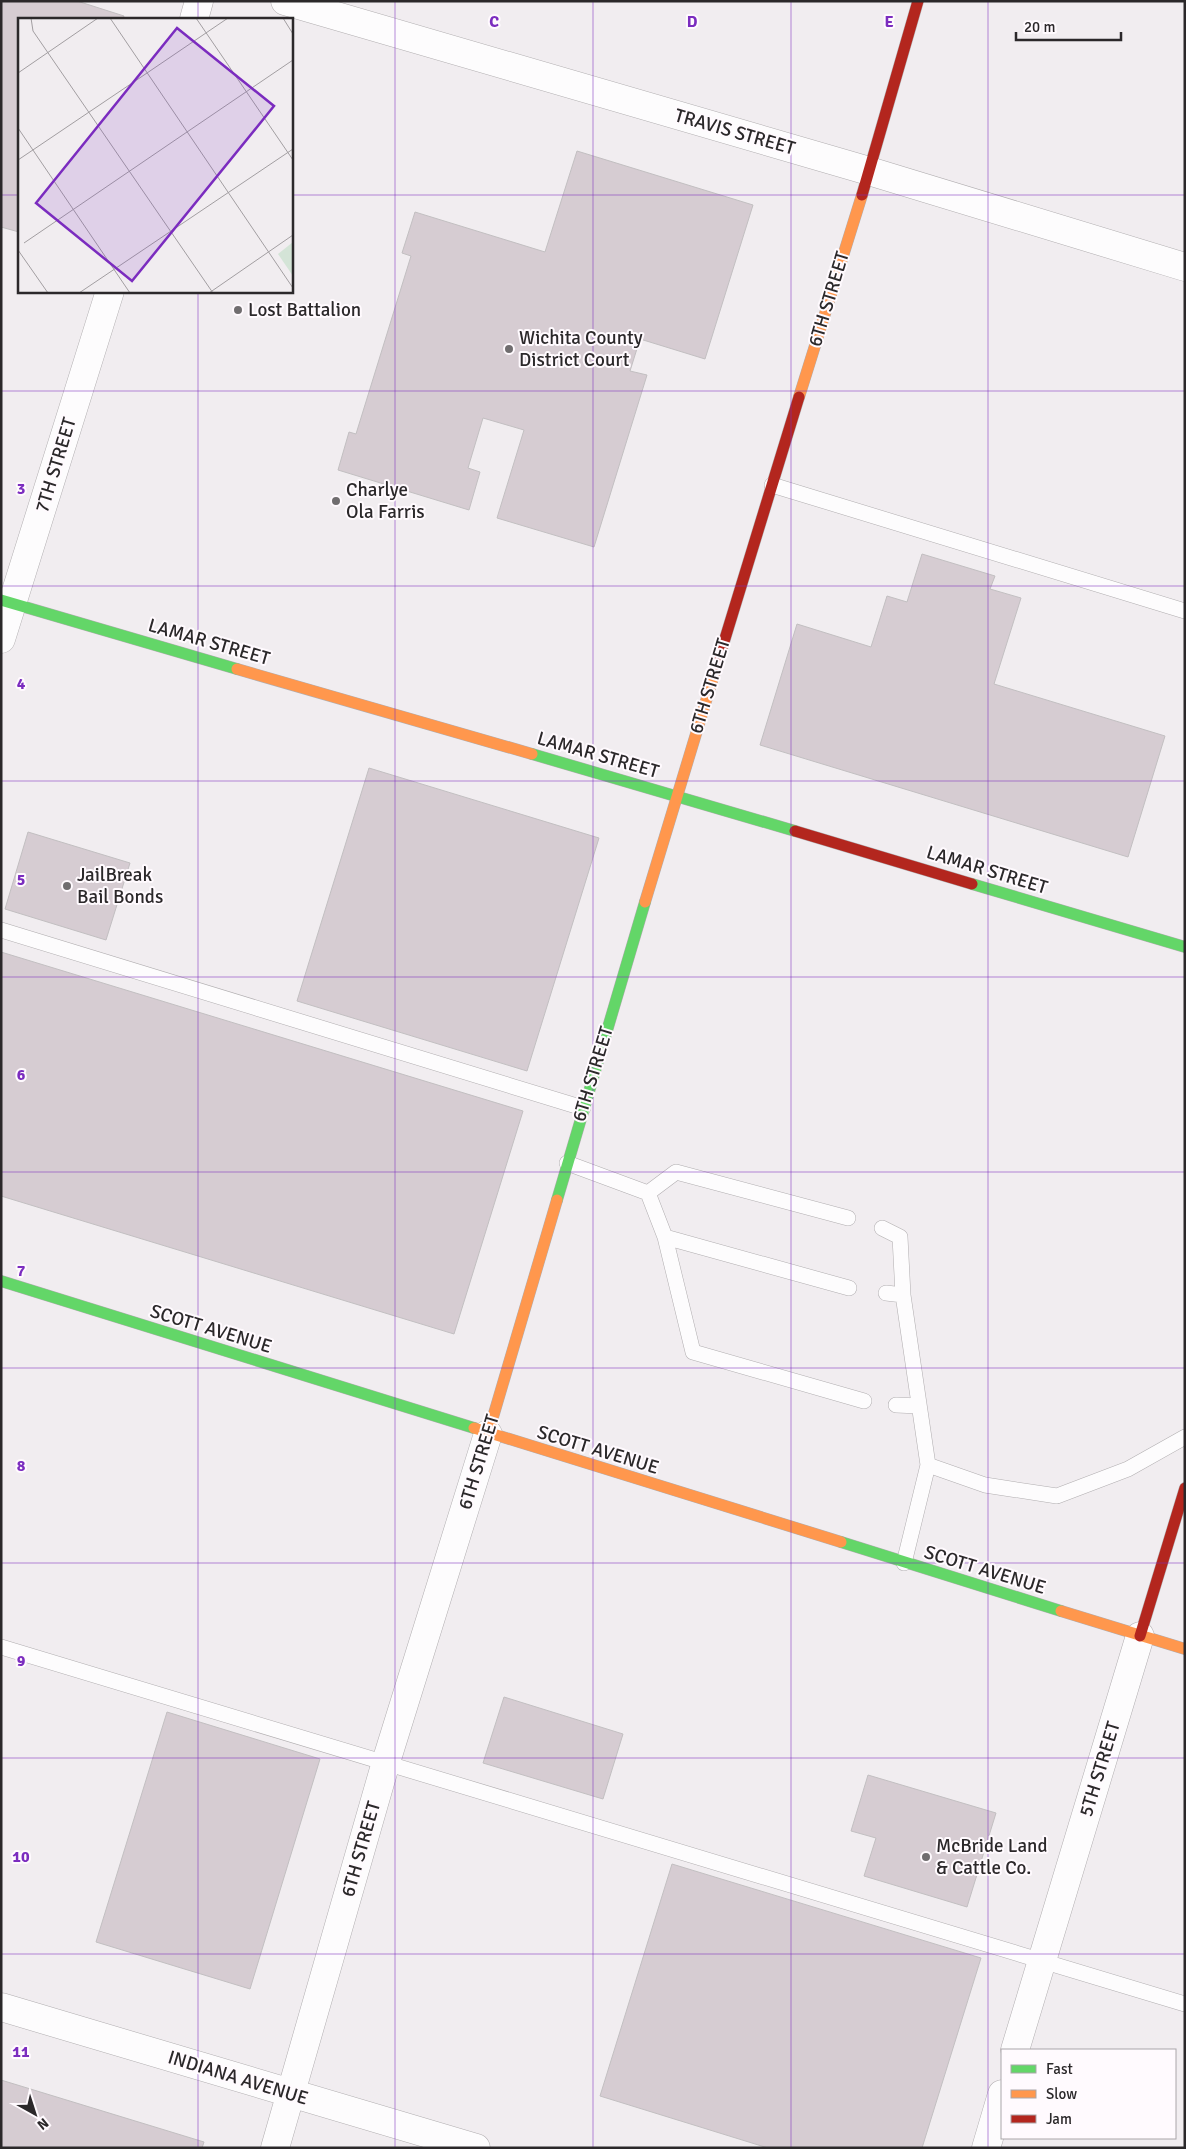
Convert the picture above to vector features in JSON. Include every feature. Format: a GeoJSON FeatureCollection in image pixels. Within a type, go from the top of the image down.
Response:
{"type":"FeatureCollection","features":[{"type":"Feature","properties":{"kind":"main road","name":"6TH STREET"},"geometry":{"type":"LineString","coordinates":[[488,1434],[676,796],[869,171],[918,1]]}},
{"type":"Feature","properties":{"kind":"main road","name":"LAMAR STREET"},"geometry":{"type":"LineString","coordinates":[[7,601],[1185,947]]}},
{"type":"Feature","properties":{"kind":"main road","name":"SCOTT AVENUE"},"geometry":{"type":"LineString","coordinates":[[1,1282],[1185,1650]]}},
{"type":"Feature","properties":{"kind":"main road","name":"5TH STREET"},"geometry":{"type":"LineString","coordinates":[[1140,1636],[1185,1488]]}},
{"type":"Feature","properties":{"kind":"street"},"geometry":{"type":"LineString","coordinates":[[194,18],[199,1]]}},
{"type":"Feature","properties":{"kind":"street","name":"TRAVIS STREET"},"geometry":{"type":"LineString","coordinates":[[285,1],[869,171],[1185,267]]}},
{"type":"Feature","properties":{"kind":"street","name":"7TH STREET"},"geometry":{"type":"LineString","coordinates":[[1,640],[7,601],[110,292]]}},
{"type":"Feature","properties":{"kind":"street","name":"6TH STREET"},"geometry":{"type":"LineString","coordinates":[[275,2148],[386,1762],[488,1434]]}},
{"type":"Feature","properties":{"kind":"street","name":"5TH STREET"},"geometry":{"type":"LineString","coordinates":[[1015,2049],[1140,1636]]}},
{"type":"Feature","properties":{"kind":"street","name":"INDIANA AVENUE"},"geometry":{"type":"LineString","coordinates":[[1,2006],[476,2148]]}},
{"type":"Feature","properties":{"kind":"street"},"geometry":{"type":"LineString","coordinates":[[986,2148],[1001,2097]]}},
{"type":"Feature","properties":{"kind":"lane"},"geometry":{"type":"LineString","coordinates":[[772,485],[1185,611]]}},
{"type":"Feature","properties":{"kind":"lane"},"geometry":{"type":"LineString","coordinates":[[1,930],[583,1108]]}},
{"type":"Feature","properties":{"kind":"lane"},"geometry":{"type":"LineString","coordinates":[[567,1163],[648,1193],[664,1237],[693,1352],[864,1401]]}},
{"type":"Feature","properties":{"kind":"lane"},"geometry":{"type":"LineString","coordinates":[[648,1193],[676,1172],[848,1218]]}},
{"type":"Feature","properties":{"kind":"lane"},"geometry":{"type":"LineString","coordinates":[[882,1228],[900,1238],[903,1296],[928,1465],[904,1563]]}},
{"type":"Feature","properties":{"kind":"lane"},"geometry":{"type":"LineString","coordinates":[[664,1237],[849,1288]]}},
{"type":"Feature","properties":{"kind":"lane"},"geometry":{"type":"LineString","coordinates":[[886,1293],[903,1296]]}},
{"type":"Feature","properties":{"kind":"lane"},"geometry":{"type":"LineString","coordinates":[[896,1404],[919,1406]]}},
{"type":"Feature","properties":{"kind":"lane"},"geometry":{"type":"LineString","coordinates":[[928,1465],[985,1485],[1057,1496],[1128,1470],[1185,1437]]}},
{"type":"Feature","properties":{"kind":"lane"},"geometry":{"type":"LineString","coordinates":[[1,1647],[1185,2004]]}},
{"type":"Feature","properties":{"kind":"building"},"geometry":{"type":"Polygon","coordinates":[[[1,1],[77,1],[124,16],[123,18],[18,18],[18,232],[1,227],[1,1]]]}},
{"type":"Feature","properties":{"kind":"building","name":"Wichita County District Court"},"geometry":{"type":"Polygon","coordinates":[[[577,151],[753,205],[705,359],[640,339],[630,371],[647,375],[594,547],[497,518],[524,430],[483,418],[468,468],[480,472],[469,510],[338,470],[349,432],[356,434],[411,256],[402,253],[415,212],[545,252],[577,151]]]}},
{"type":"Feature","properties":{"kind":"building"},"geometry":{"type":"Polygon","coordinates":[[[922,554],[995,576],[990,589],[1021,598],[994,684],[1165,736],[1128,857],[760,745],[797,624],[871,647],[887,596],[907,602],[922,554]]]}},
{"type":"Feature","properties":{"kind":"building"},"geometry":{"type":"Polygon","coordinates":[[[369,768],[599,838],[527,1071],[297,1001],[369,768]]]}},
{"type":"Feature","properties":{"kind":"building","name":"JailBreak Bail Bonds"},"geometry":{"type":"Polygon","coordinates":[[[28,832],[130,863],[106,940],[5,909],[28,832]]]}},
{"type":"Feature","properties":{"kind":"building"},"geometry":{"type":"Polygon","coordinates":[[[1,952],[523,1111],[454,1334],[1,1196],[1,952]]]}},
{"type":"Feature","properties":{"kind":"building"},"geometry":{"type":"Polygon","coordinates":[[[504,1697],[623,1734],[603,1799],[483,1763],[504,1697]]]}},
{"type":"Feature","properties":{"kind":"building"},"geometry":{"type":"Polygon","coordinates":[[[167,1712],[320,1759],[250,1989],[96,1942],[167,1712]]]}},
{"type":"Feature","properties":{"kind":"building","name":"McBride Land & Cattle Co."},"geometry":{"type":"Polygon","coordinates":[[[868,1775],[996,1813],[967,1907],[864,1876],[876,1838],[851,1831],[868,1775]]]}},
{"type":"Feature","properties":{"kind":"building"},"geometry":{"type":"Polygon","coordinates":[[[672,1864],[981,1958],[922,2148],[768,2148],[600,2096],[672,1864]]]}},
{"type":"Feature","properties":{"kind":"building"},"geometry":{"type":"Polygon","coordinates":[[[1,2080],[204,2142],[202,2148],[1,2148],[1,2080]]]}},
{"type":"Feature","properties":{"kind":"traffic: fast"},"geometry":{"type":"LineString","coordinates":[[1,600],[237,669]]}},
{"type":"Feature","properties":{"kind":"traffic: fast"},"geometry":{"type":"LineString","coordinates":[[532,754],[795,831]]}},
{"type":"Feature","properties":{"kind":"traffic: fast"},"geometry":{"type":"LineString","coordinates":[[972,884],[1185,947]]}},
{"type":"Feature","properties":{"kind":"traffic: fast"},"geometry":{"type":"LineString","coordinates":[[557,1200],[645,902]]}},
{"type":"Feature","properties":{"kind":"traffic: fast"},"geometry":{"type":"LineString","coordinates":[[1,1281],[474,1428]]}},
{"type":"Feature","properties":{"kind":"traffic: fast"},"geometry":{"type":"LineString","coordinates":[[841,1542],[1061,1611]]}},
{"type":"Feature","properties":{"kind":"traffic: slow"},"geometry":{"type":"LineString","coordinates":[[799,397],[862,195]]}},
{"type":"Feature","properties":{"kind":"traffic: slow"},"geometry":{"type":"LineString","coordinates":[[645,902],[716,668]]}},
{"type":"Feature","properties":{"kind":"traffic: slow"},"geometry":{"type":"LineString","coordinates":[[237,669],[532,754]]}},
{"type":"Feature","properties":{"kind":"traffic: slow"},"geometry":{"type":"LineString","coordinates":[[488,1434],[557,1200]]}},
{"type":"Feature","properties":{"kind":"traffic: slow"},"geometry":{"type":"LineString","coordinates":[[474,1428],[841,1542]]}},
{"type":"Feature","properties":{"kind":"traffic: slow"},"geometry":{"type":"LineString","coordinates":[[1061,1611],[1185,1649]]}},
{"type":"Feature","properties":{"kind":"traffic: jam"},"geometry":{"type":"LineString","coordinates":[[862,195],[918,1]]}},
{"type":"Feature","properties":{"kind":"traffic: jam"},"geometry":{"type":"LineString","coordinates":[[716,668],[799,397]]}},
{"type":"Feature","properties":{"kind":"traffic: jam"},"geometry":{"type":"LineString","coordinates":[[795,831],[972,884]]}},
{"type":"Feature","properties":{"kind":"traffic: jam"},"geometry":{"type":"LineString","coordinates":[[1140,1636],[1185,1488]]}},
{"type":"Feature","properties":{"kind":"place","name":"Lost Battalion"},"geometry":{"type":"Point","coordinates":[238,310]}},
{"type":"Feature","properties":{"kind":"place","name":"Wichita County District Court"},"geometry":{"type":"Point","coordinates":[509,349]}},
{"type":"Feature","properties":{"kind":"place","name":"Charlye Ola Farris"},"geometry":{"type":"Point","coordinates":[336,501]}},
{"type":"Feature","properties":{"kind":"place","name":"JailBreak Bail Bonds"},"geometry":{"type":"Point","coordinates":[67,886]}},
{"type":"Feature","properties":{"kind":"place","name":"McBride Land & Cattle Co."},"geometry":{"type":"Point","coordinates":[926,1857]}}]}
